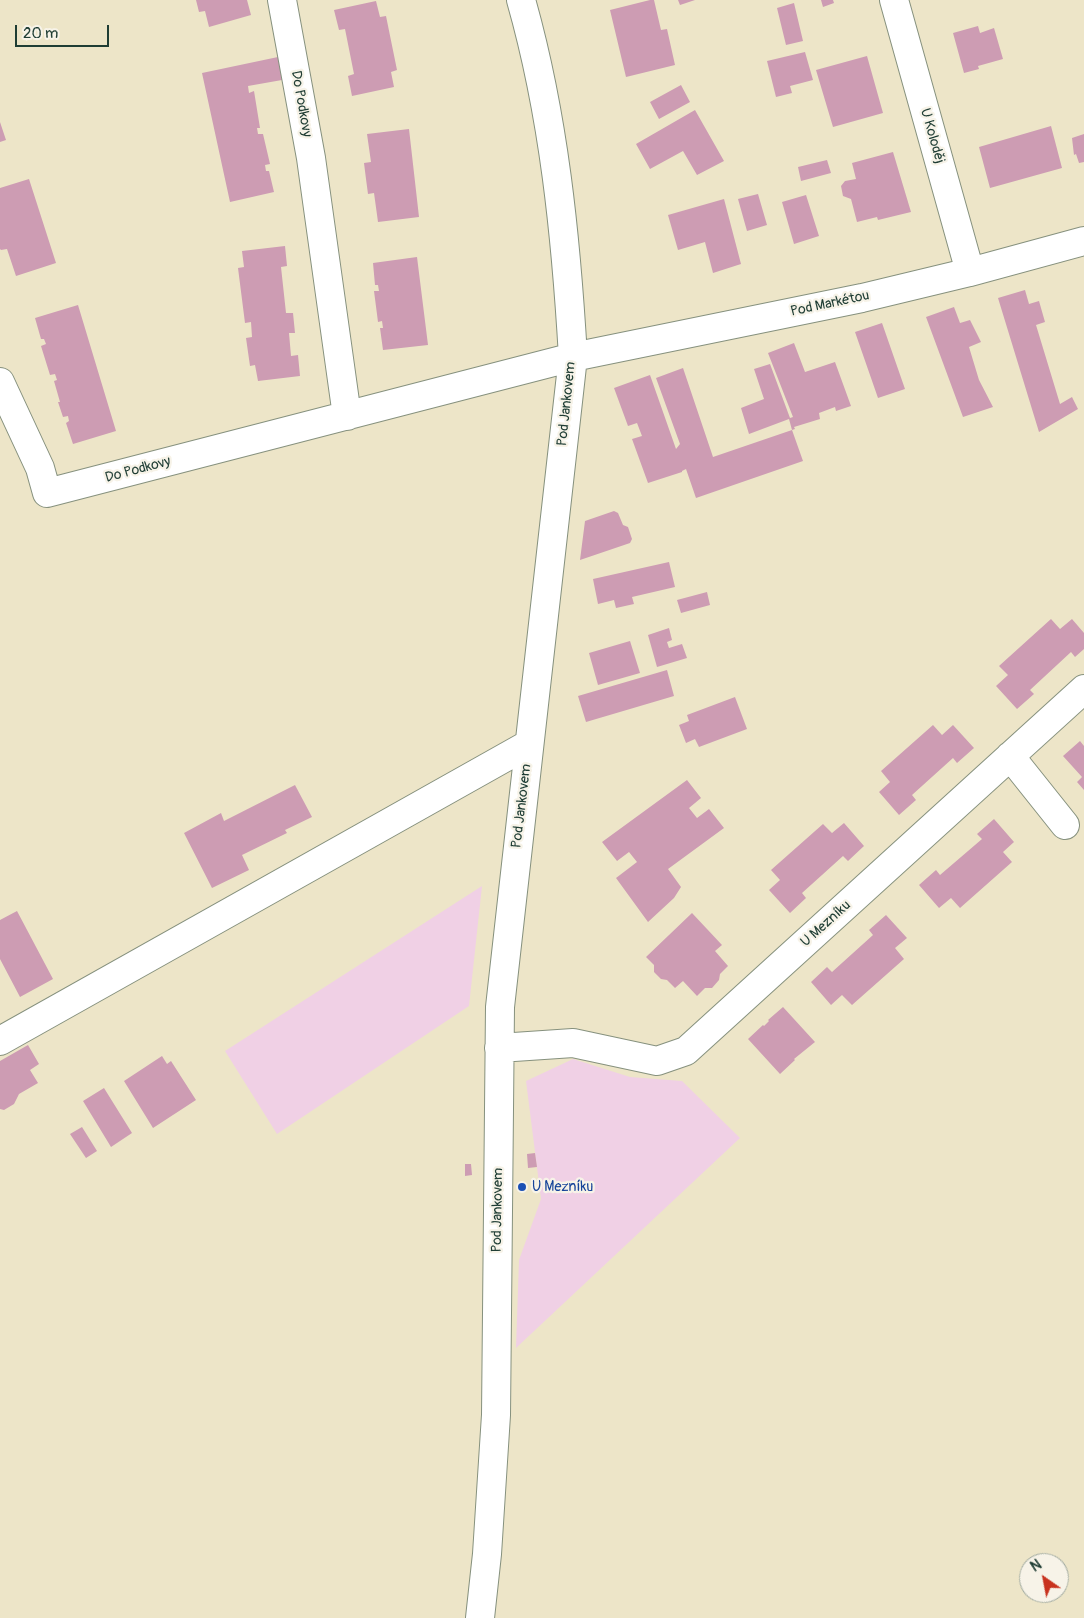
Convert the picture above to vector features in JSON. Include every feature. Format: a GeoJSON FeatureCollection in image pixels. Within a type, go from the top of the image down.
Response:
{"type":"FeatureCollection","features":[{"type":"Feature","properties":{"kind":"street","name":"Do Podkovy"},"geometry":{"type":"LineString","coordinates":[[282,0],[311,158],[347,416]]}},
{"type":"Feature","properties":{"kind":"street","name":"Pod Jankovem"},"geometry":{"type":"LineString","coordinates":[[480,1618],[487,1554],[496,1415],[500,1006],[573,357],[569,286],[548,116],[521,0]]}},
{"type":"Feature","properties":{"kind":"street","name":"U Koloděj"},"geometry":{"type":"LineString","coordinates":[[894,0],[970,272]]}},
{"type":"Feature","properties":{"kind":"street","name":"Pod Markétou"},"geometry":{"type":"LineString","coordinates":[[573,357],[862,298],[970,272],[1084,241]]}},
{"type":"Feature","properties":{"kind":"street","name":"Do Podkovy"},"geometry":{"type":"LineString","coordinates":[[0,382],[40,468],[47,493],[573,357]]}},
{"type":"Feature","properties":{"kind":"street","name":"U Mezníku"},"geometry":{"type":"LineString","coordinates":[[500,1048],[574,1043],[657,1061],[686,1051],[1084,689]]}},
{"type":"Feature","properties":{"kind":"street"},"geometry":{"type":"LineString","coordinates":[[0,1042],[529,744]]}},
{"type":"Feature","properties":{"kind":"street"},"geometry":{"type":"LineString","coordinates":[[1010,756],[1065,825]]}},
{"type":"Feature","properties":{"kind":"shaded area"},"geometry":{"type":"Polygon","coordinates":[[[482,886],[469,1006],[277,1134],[225,1051],[482,886]]]}},
{"type":"Feature","properties":{"kind":"shaded area"},"geometry":{"type":"Polygon","coordinates":[[[573,1059],[630,1077],[682,1081],[740,1138],[516,1348],[519,1260],[541,1199],[526,1081],[573,1059]]]}},
{"type":"Feature","properties":{"kind":"building"},"geometry":{"type":"Polygon","coordinates":[[[196,0],[247,0],[251,15],[209,27],[205,11],[199,12],[196,0]]]}},
{"type":"Feature","properties":{"kind":"building"},"geometry":{"type":"Polygon","coordinates":[[[654,0],[661,30],[667,29],[675,65],[626,77],[610,10],[654,0]]]}},
{"type":"Feature","properties":{"kind":"building"},"geometry":{"type":"Polygon","coordinates":[[[678,0],[695,0],[680,5],[678,0]]]}},
{"type":"Feature","properties":{"kind":"building"},"geometry":{"type":"Polygon","coordinates":[[[821,0],[833,0],[834,3],[823,7],[821,0]]]}},
{"type":"Feature","properties":{"kind":"building"},"geometry":{"type":"Polygon","coordinates":[[[376,1],[380,17],[386,16],[397,70],[391,72],[394,87],[352,96],[348,76],[354,74],[345,29],[339,30],[334,10],[376,1]]]}},
{"type":"Feature","properties":{"kind":"building"},"geometry":{"type":"Polygon","coordinates":[[[794,3],[803,41],[786,45],[777,8],[794,3]]]}},
{"type":"Feature","properties":{"kind":"building"},"geometry":{"type":"Polygon","coordinates":[[[978,26],[980,33],[994,28],[1003,59],[978,66],[979,69],[964,73],[953,33],[978,26]]]}},
{"type":"Feature","properties":{"kind":"building"},"geometry":{"type":"Polygon","coordinates":[[[805,52],[813,80],[790,86],[792,93],[776,97],[767,61],[805,52]]]}},
{"type":"Feature","properties":{"kind":"building"},"geometry":{"type":"Polygon","coordinates":[[[867,56],[883,113],[833,127],[816,70],[867,56]]]}},
{"type":"Feature","properties":{"kind":"building"},"geometry":{"type":"Polygon","coordinates":[[[278,57],[282,80],[248,86],[249,93],[254,91],[260,128],[257,128],[258,134],[263,134],[270,164],[265,165],[266,171],[269,171],[274,192],[230,202],[202,73],[278,57]]]}},
{"type":"Feature","properties":{"kind":"building"},"geometry":{"type":"Polygon","coordinates":[[[681,85],[690,102],[659,119],[650,102],[681,85]]]}},
{"type":"Feature","properties":{"kind":"building"},"geometry":{"type":"Polygon","coordinates":[[[695,110],[724,161],[697,175],[683,151],[650,169],[636,144],[695,110]]]}},
{"type":"Feature","properties":{"kind":"building"},"geometry":{"type":"Polygon","coordinates":[[[0,122],[6,140],[0,142],[0,122]]]}},
{"type":"Feature","properties":{"kind":"building"},"geometry":{"type":"Polygon","coordinates":[[[1051,126],[1062,168],[990,188],[979,147],[1051,126]]]}},
{"type":"Feature","properties":{"kind":"building"},"geometry":{"type":"Polygon","coordinates":[[[409,129],[419,217],[378,222],[374,193],[368,194],[364,163],[371,162],[367,134],[409,129]]]}},
{"type":"Feature","properties":{"kind":"building"},"geometry":{"type":"Polygon","coordinates":[[[1084,134],[1084,162],[1079,163],[1076,154],[1074,155],[1072,138],[1084,134]]]}},
{"type":"Feature","properties":{"kind":"building"},"geometry":{"type":"Polygon","coordinates":[[[893,152],[911,212],[878,220],[877,217],[857,222],[851,199],[843,196],[841,186],[845,181],[856,179],[852,163],[893,152]]]}},
{"type":"Feature","properties":{"kind":"building"},"geometry":{"type":"Polygon","coordinates":[[[827,160],[831,173],[801,181],[798,167],[827,160]]]}},
{"type":"Feature","properties":{"kind":"building"},"geometry":{"type":"Polygon","coordinates":[[[29,179],[56,263],[16,276],[7,249],[0,249],[0,188],[29,179]]]}},
{"type":"Feature","properties":{"kind":"building"},"geometry":{"type":"Polygon","coordinates":[[[758,194],[767,225],[747,231],[738,199],[758,194]]]}},
{"type":"Feature","properties":{"kind":"building"},"geometry":{"type":"Polygon","coordinates":[[[806,195],[819,236],[794,244],[782,202],[806,195]]]}},
{"type":"Feature","properties":{"kind":"building"},"geometry":{"type":"Polygon","coordinates":[[[724,199],[741,264],[713,273],[705,242],[678,250],[668,215],[724,199]]]}},
{"type":"Feature","properties":{"kind":"building"},"geometry":{"type":"Polygon","coordinates":[[[285,246],[287,266],[281,267],[286,313],[293,313],[295,333],[289,333],[291,356],[298,355],[300,376],[258,381],[255,365],[250,366],[246,338],[252,337],[251,322],[245,323],[238,268],[244,267],[242,251],[285,246]]]}},
{"type":"Feature","properties":{"kind":"building"},"geometry":{"type":"Polygon","coordinates":[[[417,257],[428,345],[383,350],[380,328],[383,328],[382,321],[378,322],[374,291],[379,291],[378,285],[375,285],[373,263],[417,257]]]}},
{"type":"Feature","properties":{"kind":"building"},"geometry":{"type":"Polygon","coordinates":[[[1025,290],[1029,304],[1039,301],[1045,322],[1036,325],[1060,404],[1072,397],[1078,409],[1039,432],[998,298],[1025,290]]]}},
{"type":"Feature","properties":{"kind":"building"},"geometry":{"type":"Polygon","coordinates":[[[78,305],[116,431],[73,444],[66,423],[69,421],[68,416],[63,417],[54,381],[57,380],[55,374],[50,375],[41,346],[46,344],[44,339],[41,339],[35,318],[78,305]]]}},
{"type":"Feature","properties":{"kind":"building"},"geometry":{"type":"Polygon","coordinates":[[[954,307],[960,323],[970,320],[981,342],[969,347],[979,380],[993,407],[963,417],[926,317],[954,307]]]}},
{"type":"Feature","properties":{"kind":"building"},"geometry":{"type":"Polygon","coordinates":[[[882,323],[905,389],[878,398],[855,332],[882,323]]]}},
{"type":"Feature","properties":{"kind":"building"},"geometry":{"type":"Polygon","coordinates":[[[794,343],[805,372],[835,362],[851,406],[836,411],[835,407],[819,413],[820,419],[794,427],[795,429],[792,430],[789,419],[749,434],[741,408],[764,399],[754,369],[770,364],[790,418],[793,417],[768,353],[794,343]]]}},
{"type":"Feature","properties":{"kind":"building"},"geometry":{"type":"Polygon","coordinates":[[[683,368],[713,457],[792,430],[803,461],[696,498],[686,469],[648,483],[632,439],[642,436],[637,423],[628,426],[614,388],[650,375],[676,449],[680,444],[656,378],[683,368]]]}},
{"type":"Feature","properties":{"kind":"building"},"geometry":{"type":"Polygon","coordinates":[[[614,511],[618,513],[623,525],[628,527],[632,539],[630,543],[580,560],[585,521],[614,511]]]}},
{"type":"Feature","properties":{"kind":"building"},"geometry":{"type":"Polygon","coordinates":[[[669,562],[675,587],[632,597],[634,604],[616,608],[614,600],[598,604],[593,579],[669,562]]]}},
{"type":"Feature","properties":{"kind":"building"},"geometry":{"type":"Polygon","coordinates":[[[707,592],[710,605],[681,613],[677,600],[707,592]]]}},
{"type":"Feature","properties":{"kind":"building"},"geometry":{"type":"Polygon","coordinates":[[[1051,619],[1060,629],[1072,619],[1084,633],[1084,649],[1075,657],[1071,652],[1030,690],[1034,694],[1017,709],[996,686],[1008,675],[999,666],[1051,619]]]}},
{"type":"Feature","properties":{"kind":"building"},"geometry":{"type":"Polygon","coordinates":[[[669,628],[672,640],[667,642],[669,648],[682,644],[687,658],[657,667],[648,635],[669,628]]]}},
{"type":"Feature","properties":{"kind":"building"},"geometry":{"type":"Polygon","coordinates":[[[630,641],[640,673],[598,685],[589,653],[630,641]]]}},
{"type":"Feature","properties":{"kind":"building"},"geometry":{"type":"Polygon","coordinates":[[[667,670],[674,696],[586,722],[578,696],[667,670]]]}},
{"type":"Feature","properties":{"kind":"building"},"geometry":{"type":"Polygon","coordinates":[[[735,697],[747,729],[699,747],[695,739],[686,743],[679,725],[689,721],[687,715],[735,697]]]}},
{"type":"Feature","properties":{"kind":"building"},"geometry":{"type":"Polygon","coordinates":[[[933,725],[942,735],[953,725],[974,748],[957,763],[953,758],[912,795],[916,800],[899,815],[879,792],[890,782],[881,771],[933,725]]]}},
{"type":"Feature","properties":{"kind":"building"},"geometry":{"type":"Polygon","coordinates":[[[1080,741],[1084,746],[1084,790],[1077,782],[1082,777],[1063,756],[1080,741]]]}},
{"type":"Feature","properties":{"kind":"building"},"geometry":{"type":"Polygon","coordinates":[[[687,780],[701,798],[689,808],[697,818],[709,809],[724,828],[668,869],[681,887],[674,898],[648,922],[616,878],[637,862],[629,852],[617,861],[602,842],[687,780]]]}},
{"type":"Feature","properties":{"kind":"building"},"geometry":{"type":"Polygon","coordinates":[[[295,785],[312,817],[285,830],[287,833],[242,855],[249,870],[212,888],[184,833],[221,813],[224,821],[295,785]]]}},
{"type":"Feature","properties":{"kind":"building"},"geometry":{"type":"Polygon","coordinates":[[[994,819],[1014,842],[1003,852],[1012,862],[960,908],[951,898],[939,908],[919,885],[936,870],[940,875],[982,839],[977,834],[994,819]]]}},
{"type":"Feature","properties":{"kind":"building"},"geometry":{"type":"Polygon","coordinates":[[[844,823],[864,846],[848,861],[843,856],[802,893],[806,898],[790,913],[769,890],[780,880],[771,870],[823,824],[832,833],[844,823]]]}},
{"type":"Feature","properties":{"kind":"building"},"geometry":{"type":"Polygon","coordinates":[[[17,911],[53,979],[20,997],[0,959],[0,920],[17,911]]]}},
{"type":"Feature","properties":{"kind":"building"},"geometry":{"type":"Polygon","coordinates":[[[692,913],[722,945],[715,951],[728,966],[720,974],[719,980],[712,988],[705,988],[697,996],[683,981],[675,988],[667,980],[661,979],[654,972],[654,965],[646,957],[692,913]]]}},
{"type":"Feature","properties":{"kind":"building"},"geometry":{"type":"Polygon","coordinates":[[[886,915],[907,938],[895,948],[904,959],[852,1005],[842,995],[831,1005],[811,982],[827,967],[832,972],[873,935],[869,930],[886,915]]]}},
{"type":"Feature","properties":{"kind":"building"},"geometry":{"type":"Polygon","coordinates":[[[783,1007],[815,1042],[794,1059],[780,1074],[748,1039],[783,1007]]]}},
{"type":"Feature","properties":{"kind":"building"},"geometry":{"type":"Polygon","coordinates":[[[28,1045],[39,1064],[30,1070],[38,1083],[19,1094],[14,1104],[4,1110],[0,1109],[0,1061],[28,1045]]]}},
{"type":"Feature","properties":{"kind":"building"},"geometry":{"type":"Polygon","coordinates":[[[162,1056],[167,1064],[171,1061],[196,1100],[153,1128],[124,1081],[162,1056]]]}},
{"type":"Feature","properties":{"kind":"building"},"geometry":{"type":"Polygon","coordinates":[[[104,1088],[132,1133],[111,1147],[83,1101],[104,1088]]]}},
{"type":"Feature","properties":{"kind":"building"},"geometry":{"type":"Polygon","coordinates":[[[82,1127],[97,1151],[86,1158],[70,1134],[82,1127]]]}},
{"type":"Feature","properties":{"kind":"building"},"geometry":{"type":"Polygon","coordinates":[[[535,1153],[537,1167],[528,1168],[527,1154],[535,1153]]]}},
{"type":"Feature","properties":{"kind":"building"},"geometry":{"type":"Polygon","coordinates":[[[465,1164],[471,1164],[472,1175],[465,1176],[465,1164]]]}},
{"type":"Feature","properties":{"kind":"place","name":"U Mezníku"},"geometry":{"type":"Point","coordinates":[522,1187]}}]}
